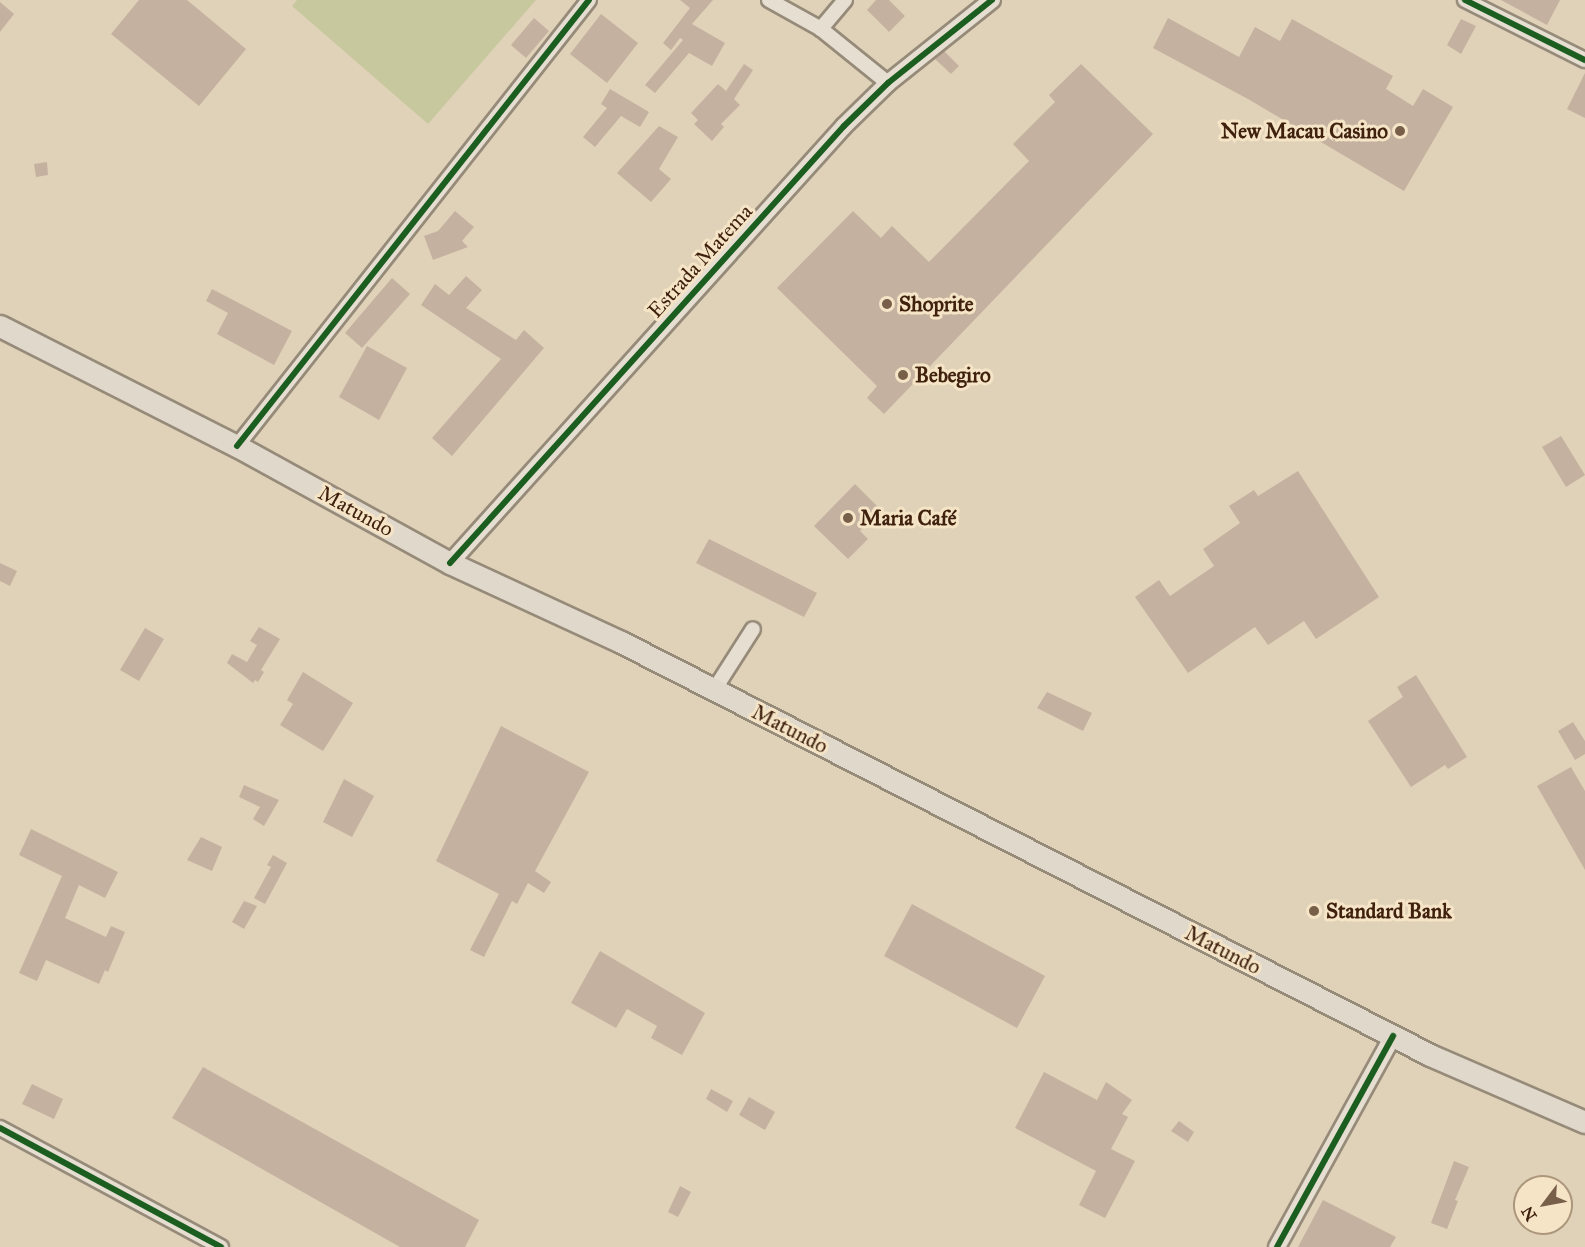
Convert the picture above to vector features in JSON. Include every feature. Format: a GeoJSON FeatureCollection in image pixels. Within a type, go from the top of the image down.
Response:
{"type":"FeatureCollection","features":[{"type":"Feature","properties":{"kind":"main road","name":"Matundo"},"geometry":{"type":"LineString","coordinates":[[0,326],[237,446],[450,563],[621,642],[1393,1036],[1585,1122]]}},
{"type":"Feature","properties":{"kind":"street"},"geometry":{"type":"LineString","coordinates":[[237,446],[589,0]]}},
{"type":"Feature","properties":{"kind":"street"},"geometry":{"type":"LineString","coordinates":[[769,0],[820,29],[888,82]]}},
{"type":"Feature","properties":{"kind":"street"},"geometry":{"type":"LineString","coordinates":[[820,29],[844,0]]}},
{"type":"Feature","properties":{"kind":"street","name":"Estrada Matema"},"geometry":{"type":"LineString","coordinates":[[450,563],[844,126],[888,82],[992,0]]}},
{"type":"Feature","properties":{"kind":"street"},"geometry":{"type":"LineString","coordinates":[[1465,0],[1492,6],[1585,60]]}},
{"type":"Feature","properties":{"kind":"street"},"geometry":{"type":"LineString","coordinates":[[714,690],[753,629]]}},
{"type":"Feature","properties":{"kind":"street"},"geometry":{"type":"LineString","coordinates":[[1277,1247],[1393,1036]]}},
{"type":"Feature","properties":{"kind":"street"},"geometry":{"type":"LineString","coordinates":[[0,1128],[221,1247]]}},
{"type":"Feature","properties":{"kind":"green space"},"geometry":{"type":"Polygon","coordinates":[[[297,0],[536,0],[428,124],[292,6],[297,0]]]}},
{"type":"Feature","properties":{"kind":"building"},"geometry":{"type":"Polygon","coordinates":[[[139,0],[187,0],[246,49],[199,106],[111,34],[139,0]]]}},
{"type":"Feature","properties":{"kind":"building"},"geometry":{"type":"Polygon","coordinates":[[[680,0],[713,0],[692,24],[725,43],[712,66],[689,53],[655,93],[645,85],[683,40],[680,38],[671,50],[663,43],[690,8],[680,0]]]}},
{"type":"Feature","properties":{"kind":"building"},"geometry":{"type":"Polygon","coordinates":[[[876,0],[889,0],[905,16],[889,32],[867,10],[876,0]]]}},
{"type":"Feature","properties":{"kind":"building"},"geometry":{"type":"Polygon","coordinates":[[[1501,0],[1560,0],[1547,25],[1501,0]]]}},
{"type":"Feature","properties":{"kind":"building"},"geometry":{"type":"Polygon","coordinates":[[[0,2],[14,14],[0,32],[0,2]]]}},
{"type":"Feature","properties":{"kind":"building"},"geometry":{"type":"Polygon","coordinates":[[[601,14],[638,43],[607,83],[570,54],[601,14]]]}},
{"type":"Feature","properties":{"kind":"building"},"geometry":{"type":"Polygon","coordinates":[[[534,18],[549,31],[526,58],[511,45],[534,18]]]}},
{"type":"Feature","properties":{"kind":"building"},"geometry":{"type":"Polygon","coordinates":[[[1168,18],[1239,57],[1255,27],[1280,41],[1292,19],[1393,76],[1386,89],[1413,106],[1423,89],[1453,107],[1404,191],[1248,99],[1153,48],[1168,18]]]}},
{"type":"Feature","properties":{"kind":"building"},"geometry":{"type":"Polygon","coordinates":[[[1461,19],[1476,26],[1461,54],[1447,45],[1461,19]]]}},
{"type":"Feature","properties":{"kind":"building"},"geometry":{"type":"Polygon","coordinates":[[[944,51],[959,66],[951,74],[935,59],[944,51]]]}},
{"type":"Feature","properties":{"kind":"building"},"geometry":{"type":"Polygon","coordinates":[[[744,64],[753,70],[734,99],[740,105],[721,124],[724,127],[712,141],[694,124],[698,120],[691,113],[718,84],[726,91],[744,64]]]}},
{"type":"Feature","properties":{"kind":"building"},"geometry":{"type":"Polygon","coordinates":[[[1081,64],[1153,134],[884,414],[867,398],[877,386],[777,288],[853,211],[881,238],[892,226],[929,262],[1029,161],[1013,144],[1055,102],[1049,95],[1081,64]]]}},
{"type":"Feature","properties":{"kind":"building"},"geometry":{"type":"Polygon","coordinates":[[[1585,73],[1585,118],[1567,109],[1585,73]]]}},
{"type":"Feature","properties":{"kind":"building"},"geometry":{"type":"Polygon","coordinates":[[[610,89],[649,112],[640,127],[621,116],[595,147],[583,137],[607,108],[601,104],[610,89]]]}},
{"type":"Feature","properties":{"kind":"building"},"geometry":{"type":"Polygon","coordinates":[[[659,126],[678,137],[659,169],[671,179],[651,202],[617,173],[659,126]]]}},
{"type":"Feature","properties":{"kind":"building"},"geometry":{"type":"Polygon","coordinates":[[[47,162],[48,175],[36,177],[34,164],[47,162]]]}},
{"type":"Feature","properties":{"kind":"building"},"geometry":{"type":"Polygon","coordinates":[[[455,211],[474,227],[462,241],[468,247],[433,260],[424,236],[438,231],[455,211]]]}},
{"type":"Feature","properties":{"kind":"building"},"geometry":{"type":"Polygon","coordinates":[[[466,276],[482,290],[466,308],[516,340],[524,330],[544,348],[452,456],[432,438],[501,359],[421,305],[435,284],[449,295],[466,276]]]}},
{"type":"Feature","properties":{"kind":"building"},"geometry":{"type":"Polygon","coordinates":[[[392,278],[410,294],[362,348],[345,333],[392,278]]]}},
{"type":"Feature","properties":{"kind":"building"},"geometry":{"type":"Polygon","coordinates":[[[212,289],[292,331],[274,365],[217,334],[228,313],[206,301],[212,289]]]}},
{"type":"Feature","properties":{"kind":"building"},"geometry":{"type":"Polygon","coordinates":[[[367,346],[407,368],[379,420],[339,397],[367,346]]]}},
{"type":"Feature","properties":{"kind":"building"},"geometry":{"type":"Polygon","coordinates":[[[1561,436],[1585,475],[1566,487],[1542,447],[1561,436]]]}},
{"type":"Feature","properties":{"kind":"building"},"geometry":{"type":"Polygon","coordinates":[[[1298,471],[1379,597],[1316,639],[1304,621],[1268,645],[1255,627],[1188,673],[1135,597],[1159,580],[1170,596],[1214,566],[1203,549],[1240,523],[1229,506],[1254,490],[1258,496],[1298,471]]]}},
{"type":"Feature","properties":{"kind":"building","name":"Maria Café"},"geometry":{"type":"Polygon","coordinates":[[[855,484],[881,510],[860,531],[868,539],[848,559],[814,526],[855,484]]]}},
{"type":"Feature","properties":{"kind":"building"},"geometry":{"type":"Polygon","coordinates":[[[709,539],[817,593],[804,617],[696,563],[709,539]]]}},
{"type":"Feature","properties":{"kind":"building"},"geometry":{"type":"Polygon","coordinates":[[[0,563],[17,571],[10,586],[0,581],[0,563]]]}},
{"type":"Feature","properties":{"kind":"building"},"geometry":{"type":"Polygon","coordinates":[[[259,627],[280,639],[261,670],[264,672],[258,682],[255,680],[253,683],[227,663],[232,654],[247,662],[257,645],[250,641],[259,627]]]}},
{"type":"Feature","properties":{"kind":"building"},"geometry":{"type":"Polygon","coordinates":[[[145,628],[164,639],[139,681],[120,670],[145,628]]]}},
{"type":"Feature","properties":{"kind":"building"},"geometry":{"type":"Polygon","coordinates":[[[303,672],[353,703],[323,751],[280,725],[293,704],[287,700],[303,672]]]}},
{"type":"Feature","properties":{"kind":"building"},"geometry":{"type":"Polygon","coordinates":[[[1416,675],[1467,757],[1448,769],[1445,765],[1411,787],[1368,721],[1403,697],[1397,687],[1416,675]]]}},
{"type":"Feature","properties":{"kind":"building"},"geometry":{"type":"Polygon","coordinates":[[[1047,692],[1092,713],[1083,731],[1037,708],[1047,692]]]}},
{"type":"Feature","properties":{"kind":"building"},"geometry":{"type":"Polygon","coordinates":[[[1573,722],[1585,741],[1585,754],[1575,760],[1558,731],[1573,722]]]}},
{"type":"Feature","properties":{"kind":"building"},"geometry":{"type":"Polygon","coordinates":[[[501,726],[589,772],[535,871],[551,882],[544,893],[528,883],[517,904],[512,901],[484,957],[470,950],[499,894],[436,861],[501,726]]]}},
{"type":"Feature","properties":{"kind":"building"},"geometry":{"type":"Polygon","coordinates":[[[1571,767],[1585,791],[1585,870],[1537,786],[1571,767]]]}},
{"type":"Feature","properties":{"kind":"building"},"geometry":{"type":"Polygon","coordinates":[[[344,779],[374,796],[352,837],[323,822],[344,779]]]}},
{"type":"Feature","properties":{"kind":"building"},"geometry":{"type":"Polygon","coordinates":[[[244,785],[279,800],[264,826],[253,819],[260,807],[239,797],[244,785]]]}},
{"type":"Feature","properties":{"kind":"building"},"geometry":{"type":"Polygon","coordinates":[[[31,829],[118,872],[105,898],[79,885],[65,918],[106,937],[111,926],[125,932],[108,972],[105,970],[99,984],[46,960],[37,981],[19,973],[62,876],[19,855],[31,829]]]}},
{"type":"Feature","properties":{"kind":"building"},"geometry":{"type":"Polygon","coordinates":[[[201,837],[222,847],[212,871],[187,860],[201,837]]]}},
{"type":"Feature","properties":{"kind":"building"},"geometry":{"type":"Polygon","coordinates":[[[273,855],[287,863],[265,904],[254,898],[271,867],[267,865],[273,855]]]}},
{"type":"Feature","properties":{"kind":"building"},"geometry":{"type":"Polygon","coordinates":[[[244,901],[257,906],[244,929],[232,922],[244,901]]]}},
{"type":"Feature","properties":{"kind":"building"},"geometry":{"type":"Polygon","coordinates":[[[912,904],[1045,976],[1017,1028],[884,956],[912,904]]]}},
{"type":"Feature","properties":{"kind":"building"},"geometry":{"type":"Polygon","coordinates":[[[600,951],[705,1013],[682,1055],[651,1038],[657,1026],[627,1009],[616,1028],[571,1003],[600,951]]]}},
{"type":"Feature","properties":{"kind":"building"},"geometry":{"type":"Polygon","coordinates":[[[203,1067],[479,1220],[465,1247],[400,1247],[172,1118],[203,1067]]]}},
{"type":"Feature","properties":{"kind":"building"},"geometry":{"type":"Polygon","coordinates":[[[1044,1072],[1097,1100],[1106,1082],[1132,1100],[1122,1114],[1128,1117],[1111,1149],[1135,1161],[1105,1218],[1079,1205],[1096,1171],[1015,1128],[1044,1072]]]}},
{"type":"Feature","properties":{"kind":"building"},"geometry":{"type":"Polygon","coordinates":[[[32,1084],[63,1099],[54,1119],[22,1104],[32,1084]]]}},
{"type":"Feature","properties":{"kind":"building"},"geometry":{"type":"Polygon","coordinates":[[[711,1089],[733,1101],[727,1112],[706,1099],[711,1089]]]}},
{"type":"Feature","properties":{"kind":"building"},"geometry":{"type":"Polygon","coordinates":[[[749,1097],[775,1112],[765,1130],[739,1115],[749,1097]]]}},
{"type":"Feature","properties":{"kind":"building"},"geometry":{"type":"Polygon","coordinates":[[[1179,1121],[1194,1132],[1188,1142],[1171,1131],[1179,1121]]]}},
{"type":"Feature","properties":{"kind":"building"},"geometry":{"type":"Polygon","coordinates":[[[1454,1161],[1469,1167],[1455,1200],[1458,1201],[1447,1229],[1431,1223],[1454,1161]]]}},
{"type":"Feature","properties":{"kind":"building"},"geometry":{"type":"Polygon","coordinates":[[[680,1186],[691,1192],[678,1217],[668,1212],[680,1186]]]}},
{"type":"Feature","properties":{"kind":"building"},"geometry":{"type":"Polygon","coordinates":[[[1323,1200],[1396,1237],[1390,1247],[1298,1247],[1323,1200]]]}},
{"type":"Feature","properties":{"kind":"cycle path"},"geometry":{"type":"LineString","coordinates":[[237,446],[589,0]]}},
{"type":"Feature","properties":{"kind":"cycle path"},"geometry":{"type":"LineString","coordinates":[[450,563],[844,126],[888,83],[992,0]]}},
{"type":"Feature","properties":{"kind":"cycle path"},"geometry":{"type":"LineString","coordinates":[[1465,0],[1585,60]]}},
{"type":"Feature","properties":{"kind":"cycle path"},"geometry":{"type":"LineString","coordinates":[[1277,1247],[1393,1036]]}},
{"type":"Feature","properties":{"kind":"cycle path"},"geometry":{"type":"LineString","coordinates":[[0,1128],[221,1247]]}},
{"type":"Feature","properties":{"kind":"place","name":"New Macau Casino"},"geometry":{"type":"Point","coordinates":[1400,131]}},
{"type":"Feature","properties":{"kind":"place","name":"Shoprite"},"geometry":{"type":"Point","coordinates":[887,304]}},
{"type":"Feature","properties":{"kind":"place","name":"Bebegiro"},"geometry":{"type":"Point","coordinates":[903,375]}},
{"type":"Feature","properties":{"kind":"place","name":"Maria Café"},"geometry":{"type":"Point","coordinates":[848,518]}},
{"type":"Feature","properties":{"kind":"place","name":"Standard Bank"},"geometry":{"type":"Point","coordinates":[1314,911]}}]}
